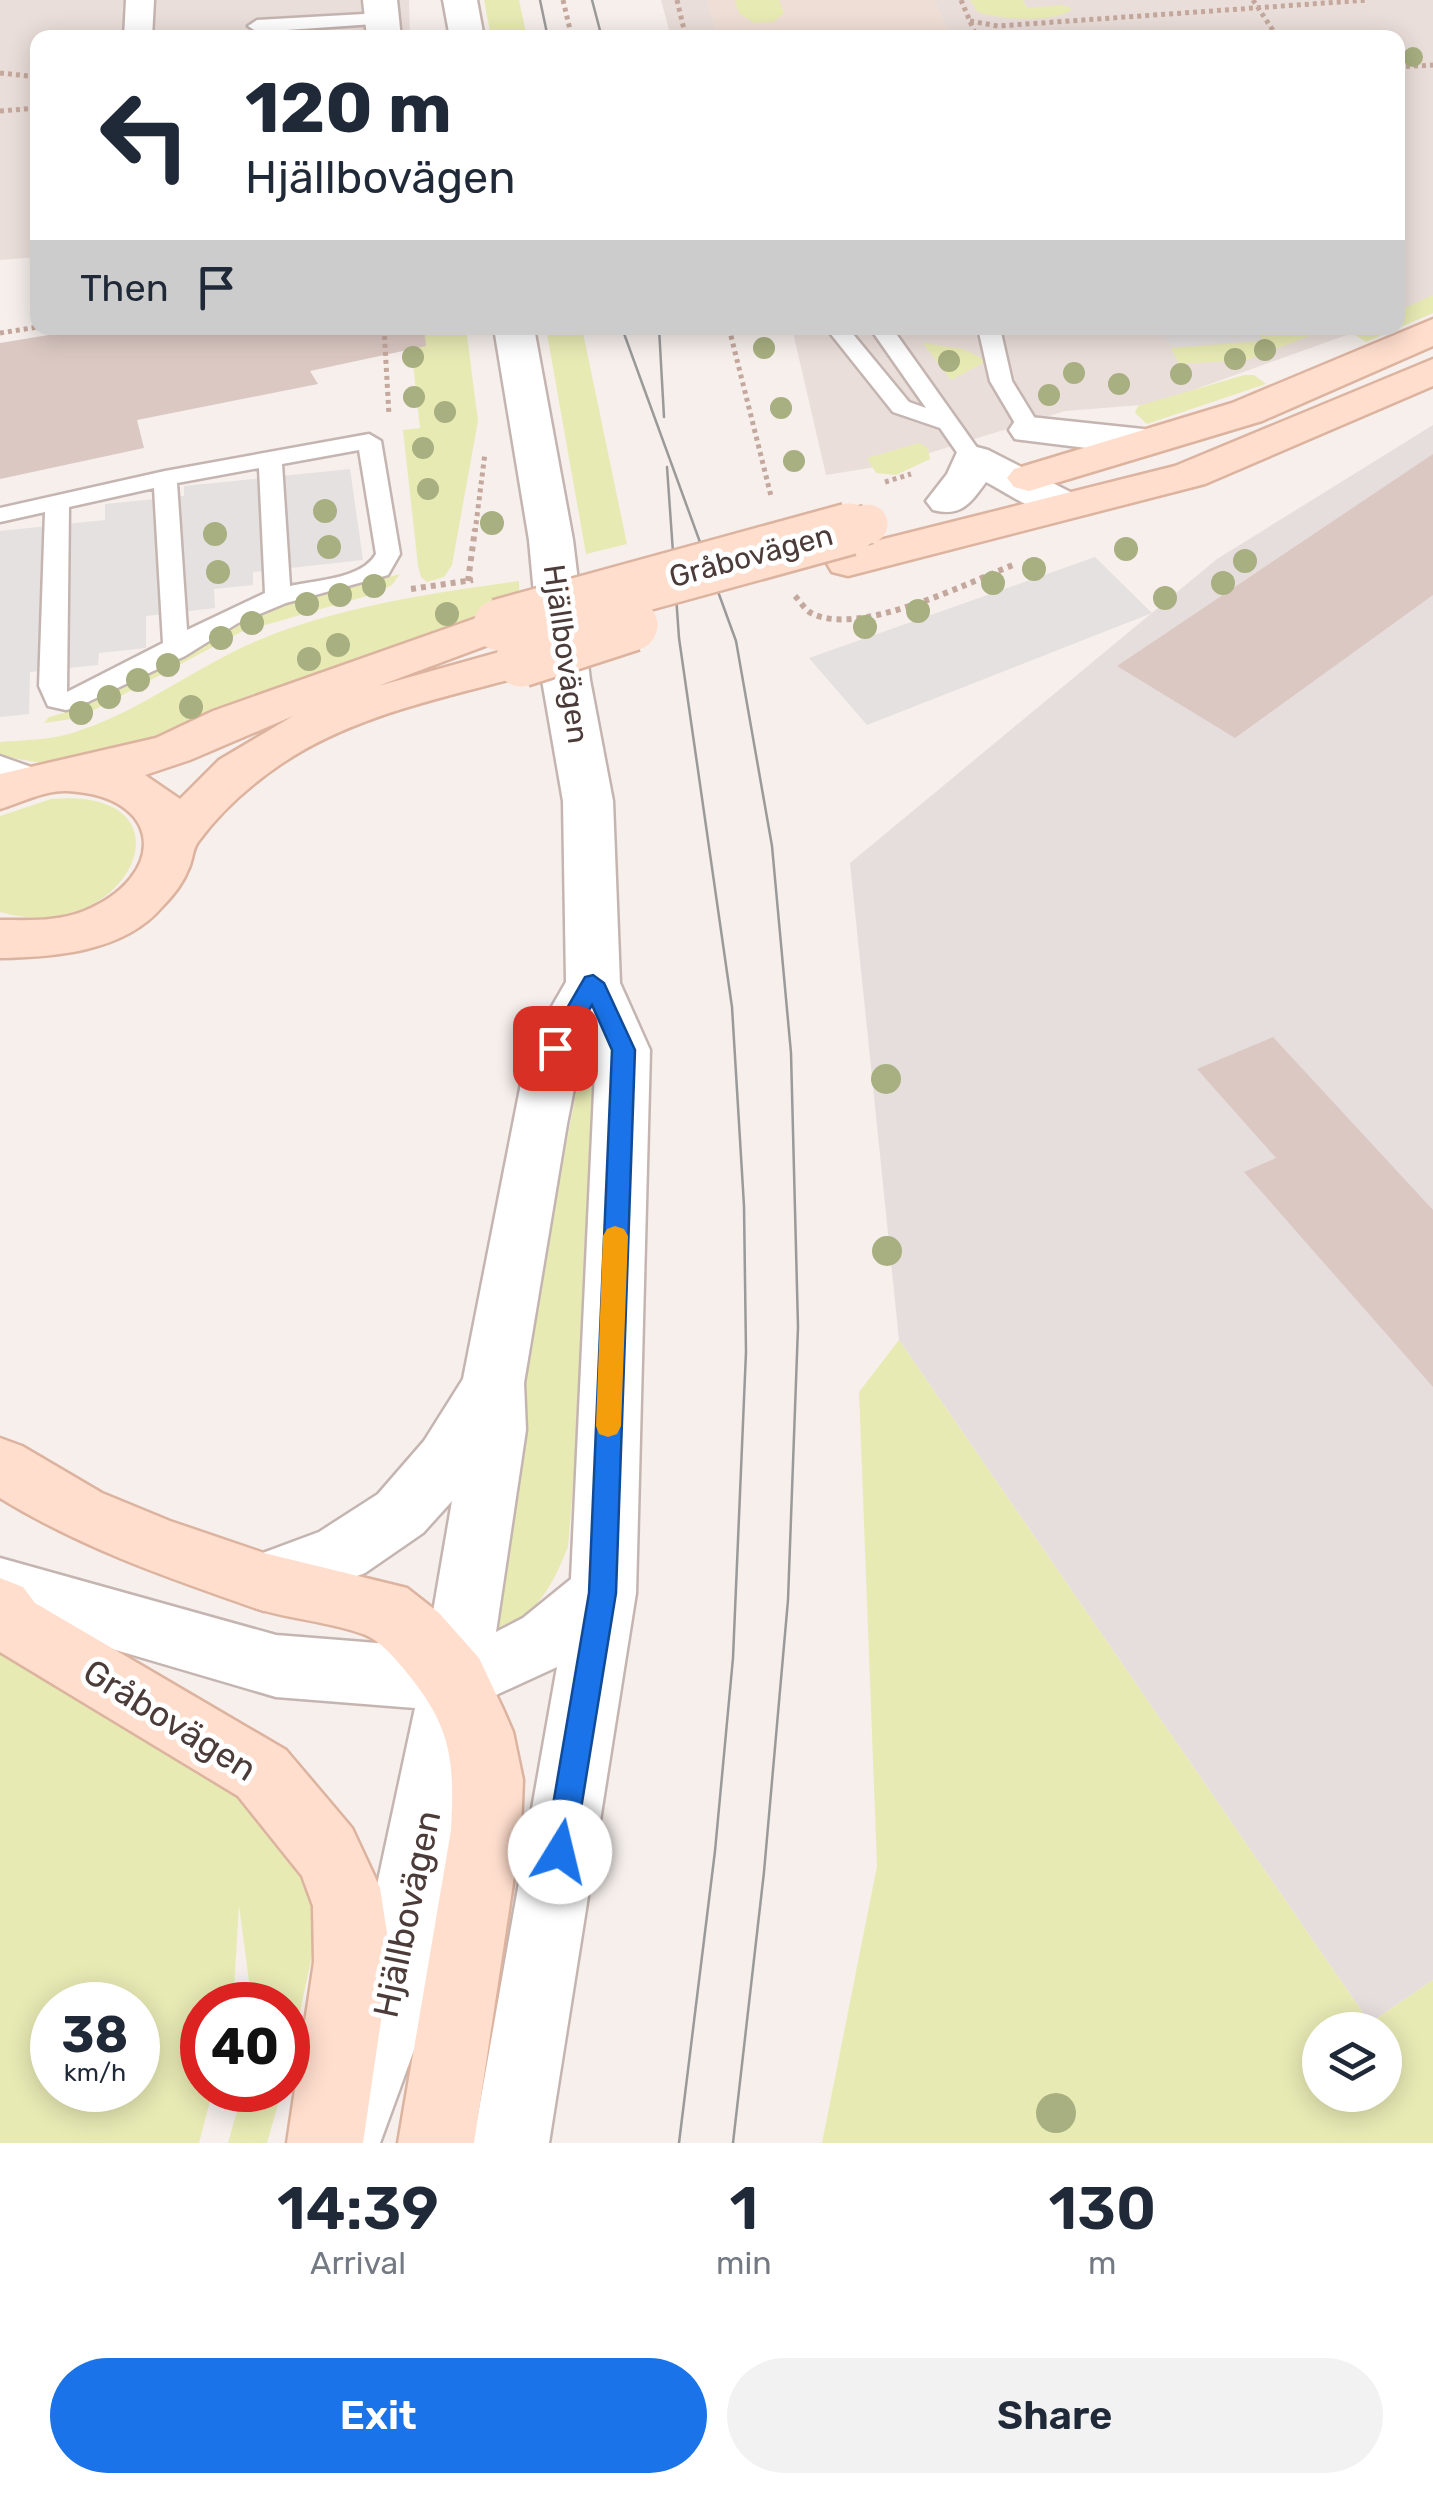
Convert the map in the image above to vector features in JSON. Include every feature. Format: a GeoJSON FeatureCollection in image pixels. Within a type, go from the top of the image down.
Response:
{"type":"FeatureCollection","features":[{"type":"Feature","properties":{"kind":"main road","name":"Gråbovägen"},"geometry":{"type":"LineString","coordinates":[[858,543],[1044,487],[1142,442],[1247,412],[1433,332]]}},
{"type":"Feature","properties":{"kind":"main road","name":"Gråbovägen"},"geometry":{"type":"LineString","coordinates":[[27,778],[122,766],[173,749],[230,722],[510,643],[732,593],[858,543],[948,501],[1044,487],[1133,491],[1224,463],[1433,371]]}},
{"type":"Feature","properties":{"kind":"main road","name":"Gråbovägen"},"geometry":{"type":"LineString","coordinates":[[172,837],[233,774],[270,748],[510,643]]}},
{"type":"Feature","properties":{"kind":"main road","name":"Gråbovägen"},"geometry":{"type":"LineString","coordinates":[[13,946],[69,938],[125,914],[146,898],[162,878],[170,858],[172,837],[156,806],[139,792],[105,780],[27,778]]}},
{"type":"Feature","properties":{"kind":"main road"},"geometry":{"type":"LineString","coordinates":[[0,1465],[79,1513],[264,1582],[384,1609],[416,1634],[456,1680],[479,1732],[488,1780],[486,1830],[436,2143]]}},
{"type":"Feature","properties":{"kind":"main road","name":"Gråbovägen"},"geometry":{"type":"LineString","coordinates":[[0,1608],[12,1624],[262,1773],[294,1806],[328,1853],[349,1904],[349,1967],[325,2143]]}},
{"type":"Feature","properties":{"kind":"street"},"geometry":{"type":"LineString","coordinates":[[138,30],[140,0]]}},
{"type":"Feature","properties":{"kind":"street"},"geometry":{"type":"LineString","coordinates":[[460,0],[466,30]]}},
{"type":"Feature","properties":{"kind":"street","name":"Hjällbovägen"},"geometry":{"type":"LineString","coordinates":[[510,2143],[603,1593],[623,1050],[593,983],[588,801],[566,680],[551,540],[515,335]]}},
{"type":"Feature","properties":{"kind":"street"},"geometry":{"type":"LineString","coordinates":[[1044,487],[1030,430],[1142,442]]}},
{"type":"Feature","properties":{"kind":"street"},"geometry":{"type":"LineString","coordinates":[[948,501],[968,476],[973,460],[1044,487]]}},
{"type":"Feature","properties":{"kind":"street","name":"Hjällbovägen"},"geometry":{"type":"LineString","coordinates":[[342,2143],[381,2040],[456,1680],[495,1430],[494,1383],[555,1048],[593,983]]}},
{"type":"Feature","properties":{"kind":"street","name":"Hjällbovägen"},"geometry":{"type":"LineString","coordinates":[[264,1582],[304,1571],[366,1541],[410,1507],[455,1452],[494,1383]]}},
{"type":"Feature","properties":{"kind":"street"},"geometry":{"type":"LineString","coordinates":[[0,1587],[276,1666],[456,1680],[498,1665],[546,1639],[603,1593]]}},
{"type":"Feature","properties":{"kind":"lane"},"geometry":{"type":"LineString","coordinates":[[257,26],[382,19]]}},
{"type":"Feature","properties":{"kind":"lane"},"geometry":{"type":"LineString","coordinates":[[843,335],[901,408],[944,422]]}},
{"type":"Feature","properties":{"kind":"lane"},"geometry":{"type":"LineString","coordinates":[[886,335],[973,460]]}},
{"type":"Feature","properties":{"kind":"lane"},"geometry":{"type":"LineString","coordinates":[[991,335],[1002,381],[1030,430]]}},
{"type":"Feature","properties":{"kind":"lane"},"geometry":{"type":"LineString","coordinates":[[0,515],[57,502],[165,478],[369,442],[388,554],[379,570],[278,597],[229,617],[176,650],[78,698],[57,700],[52,686],[57,502]]}},
{"type":"Feature","properties":{"kind":"lane"},"geometry":{"type":"LineString","coordinates":[[270,459],[278,597]]}},
{"type":"Feature","properties":{"kind":"lane"},"geometry":{"type":"LineString","coordinates":[[165,478],[176,650]]}},
{"type":"Feature","properties":{"kind":"path"},"geometry":{"type":"LineString","coordinates":[[562,0],[570,30]]}},
{"type":"Feature","properties":{"kind":"path"},"geometry":{"type":"LineString","coordinates":[[677,0],[684,30]]}},
{"type":"Feature","properties":{"kind":"path"},"geometry":{"type":"LineString","coordinates":[[960,0],[974,30]]}},
{"type":"Feature","properties":{"kind":"path"},"geometry":{"type":"LineString","coordinates":[[1253,0],[1273,30]]}},
{"type":"Feature","properties":{"kind":"path"},"geometry":{"type":"LineString","coordinates":[[970,21],[998,26],[1368,0]]}},
{"type":"Feature","properties":{"kind":"path"},"geometry":{"type":"LineString","coordinates":[[1405,67],[1433,66]]}},
{"type":"Feature","properties":{"kind":"path"},"geometry":{"type":"LineString","coordinates":[[0,74],[30,76]]}},
{"type":"Feature","properties":{"kind":"path"},"geometry":{"type":"LineString","coordinates":[[0,111],[30,109]]}},
{"type":"Feature","properties":{"kind":"path"},"geometry":{"type":"LineString","coordinates":[[0,333],[30,328]]}},
{"type":"Feature","properties":{"kind":"path"},"geometry":{"type":"LineString","coordinates":[[468,580],[486,447]]}},
{"type":"Feature","properties":{"kind":"shaded area"},"geometry":{"type":"Polygon","coordinates":[[[0,0],[409,0],[410,30],[30,30],[30,258],[0,260],[0,0]]]}},
{"type":"Feature","properties":{"kind":"shaded area"},"geometry":{"type":"Polygon","coordinates":[[[661,0],[707,0],[717,30],[669,30],[661,0]]]}},
{"type":"Feature","properties":{"kind":"shaded area"},"geometry":{"type":"Polygon","coordinates":[[[707,0],[934,0],[947,30],[717,30],[707,0]]]}},
{"type":"Feature","properties":{"kind":"shaded area"},"geometry":{"type":"Polygon","coordinates":[[[934,0],[1433,0],[1433,302],[1405,313],[1405,30],[947,30],[934,0]]]}},
{"type":"Feature","properties":{"kind":"shaded area"},"geometry":{"type":"Polygon","coordinates":[[[794,335],[1346,335],[1154,404],[1065,411],[894,464],[826,475],[794,335]]]}},
{"type":"Feature","properties":{"kind":"shaded area"},"geometry":{"type":"Polygon","coordinates":[[[1165,335],[1259,335],[1262,340],[1171,347],[1165,335]]]}},
{"type":"Feature","properties":{"kind":"shaded area"},"geometry":{"type":"Polygon","coordinates":[[[1433,425],[1433,1980],[1386,2012],[1362,2012],[899,1340],[850,863],[1217,559],[1433,425]]]}},
{"type":"Feature","properties":{"kind":"shaded area"},"geometry":{"type":"Polygon","coordinates":[[[350,469],[363,560],[253,572],[253,585],[214,589],[215,608],[146,616],[146,648],[99,653],[98,665],[30,672],[29,714],[0,717],[0,531],[105,520],[105,504],[184,496],[184,486],[350,469]]]}},
{"type":"Feature","properties":{"kind":"shaded area"},"geometry":{"type":"Polygon","coordinates":[[[1095,557],[1152,613],[867,725],[809,658],[1095,557]]]}},
{"type":"Feature","properties":{"kind":"green space"},"geometry":{"type":"Polygon","coordinates":[[[484,0],[519,0],[525,30],[490,30],[484,0]]]}},
{"type":"Feature","properties":{"kind":"green space"},"geometry":{"type":"Polygon","coordinates":[[[735,0],[779,0],[784,13],[774,22],[754,23],[739,13],[735,0]]]}},
{"type":"Feature","properties":{"kind":"green space"},"geometry":{"type":"Polygon","coordinates":[[[970,0],[1023,0],[1027,8],[1063,5],[1072,9],[1041,18],[1013,18],[978,12],[970,0]]]}},
{"type":"Feature","properties":{"kind":"green space"},"geometry":{"type":"Polygon","coordinates":[[[1433,295],[1433,313],[1405,325],[1405,308],[1433,295]]]}},
{"type":"Feature","properties":{"kind":"green space"},"geometry":{"type":"Polygon","coordinates":[[[410,335],[467,335],[478,421],[452,565],[444,577],[427,582],[418,566],[403,430],[420,428],[410,335]]]}},
{"type":"Feature","properties":{"kind":"green space"},"geometry":{"type":"Polygon","coordinates":[[[547,335],[583,335],[627,544],[586,554],[547,335]]]}},
{"type":"Feature","properties":{"kind":"green space"},"geometry":{"type":"Polygon","coordinates":[[[1260,335],[1312,335],[1247,360],[1179,364],[1171,348],[1263,341],[1260,335]]]}},
{"type":"Feature","properties":{"kind":"green space"},"geometry":{"type":"Polygon","coordinates":[[[1356,335],[1382,335],[1366,342],[1356,335]]]}},
{"type":"Feature","properties":{"kind":"green space"},"geometry":{"type":"Polygon","coordinates":[[[923,343],[963,349],[987,361],[951,380],[923,343]]]}},
{"type":"Feature","properties":{"kind":"green space"},"geometry":{"type":"Polygon","coordinates":[[[1254,375],[1266,384],[1147,424],[1135,413],[1138,406],[1254,375]]]}},
{"type":"Feature","properties":{"kind":"green space"},"geometry":{"type":"Polygon","coordinates":[[[919,443],[928,448],[930,459],[896,475],[876,473],[867,458],[919,443]]]}},
{"type":"Feature","properties":{"kind":"green space"},"geometry":{"type":"Polygon","coordinates":[[[400,574],[392,585],[377,593],[241,632],[79,718],[44,723],[49,717],[81,708],[272,607],[400,574]]]}},
{"type":"Feature","properties":{"kind":"green space"},"geometry":{"type":"Polygon","coordinates":[[[519,581],[519,607],[162,743],[42,763],[0,756],[0,742],[57,737],[99,723],[236,651],[290,628],[387,602],[519,581]]]}},
{"type":"Feature","properties":{"kind":"green space"},"geometry":{"type":"Polygon","coordinates":[[[51,799],[98,802],[125,817],[136,839],[131,865],[113,890],[84,909],[45,918],[0,912],[0,816],[51,799]]]}},
{"type":"Feature","properties":{"kind":"green space"},"geometry":{"type":"Polygon","coordinates":[[[593,1052],[590,1277],[568,1547],[540,1599],[522,1619],[495,1637],[482,1580],[581,1068],[584,1055],[593,1052]]]}},
{"type":"Feature","properties":{"kind":"green space"},"geometry":{"type":"Polygon","coordinates":[[[899,1340],[1362,2012],[1302,2012],[1302,2112],[1402,2112],[1402,2012],[1386,2012],[1433,1980],[1433,2143],[822,2143],[877,1866],[859,1392],[899,1340]]]}},
{"type":"Feature","properties":{"kind":"green space"},"geometry":{"type":"Polygon","coordinates":[[[0,1652],[250,1797],[292,1851],[314,1913],[315,1941],[306,1982],[249,1982],[239,1905],[234,1982],[180,1982],[180,2112],[207,2112],[199,2143],[0,2143],[0,1652]]]}},
{"type":"Feature","properties":{"kind":"green space"},"geometry":{"type":"Polygon","coordinates":[[[237,2112],[276,2112],[267,2143],[228,2143],[237,2112]]]}},
{"type":"Feature","properties":{"kind":"building"},"geometry":{"type":"Polygon","coordinates":[[[49,335],[425,335],[426,346],[310,371],[318,384],[137,420],[144,448],[0,479],[0,343],[49,335]]]}},
{"type":"Feature","properties":{"kind":"building"},"geometry":{"type":"Polygon","coordinates":[[[1433,454],[1433,595],[1235,738],[1117,666],[1433,454]]]}},
{"type":"Feature","properties":{"kind":"building"},"geometry":{"type":"Polygon","coordinates":[[[1273,1037],[1433,1210],[1433,1387],[1244,1172],[1276,1158],[1197,1069],[1273,1037]]]}},
{"type":"Feature","properties":{"kind":"tram line"},"geometry":{"type":"LineString","coordinates":[[540,0],[546,30]]}},
{"type":"Feature","properties":{"kind":"tram line"},"geometry":{"type":"LineString","coordinates":[[592,0],[600,30]]}},
{"type":"Feature","properties":{"kind":"tram line"},"geometry":{"type":"LineString","coordinates":[[625,335],[736,641],[772,846],[791,1053],[798,1327],[788,1600],[764,1872],[733,2143]]}},
{"type":"Feature","properties":{"kind":"tram line"},"geometry":{"type":"LineString","coordinates":[[659,335],[664,417]]}},
{"type":"Feature","properties":{"kind":"tram line"},"geometry":{"type":"LineString","coordinates":[[667,467],[679,638],[732,1007],[744,1206],[746,1352],[733,1658],[715,1851],[679,2143]]}},
{"type":"Feature","properties":{"kind":"slow traffic"},"geometry":{"type":"LineString","coordinates":[[608,1426],[615,1236]]}},
{"type":"Feature","properties":{"kind":"route"},"geometry":{"type":"LineString","coordinates":[[555,1048],[593,983],[623,1050],[603,1593],[560,1852]]}}]}
